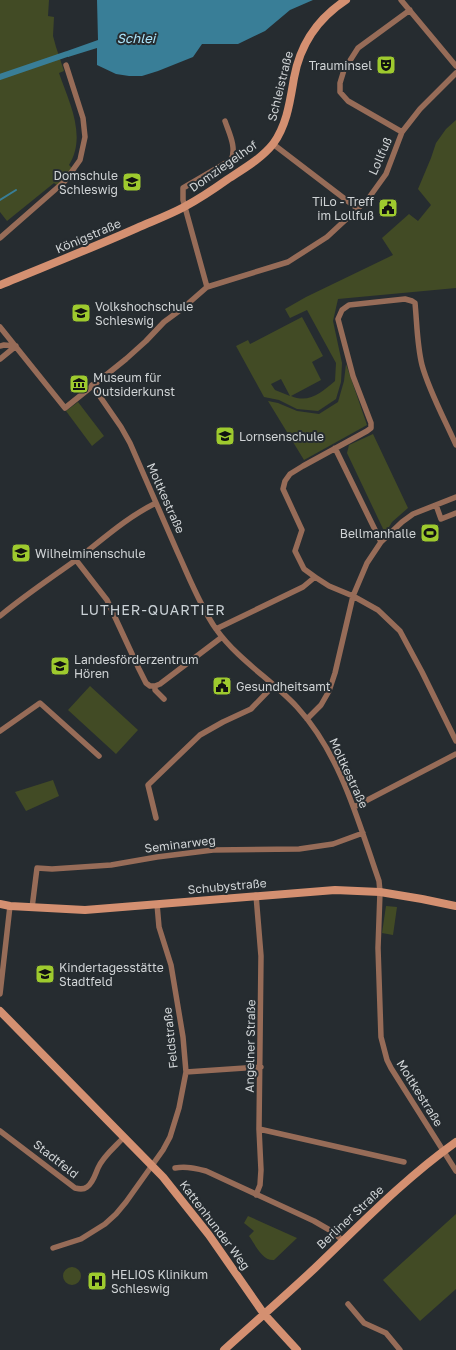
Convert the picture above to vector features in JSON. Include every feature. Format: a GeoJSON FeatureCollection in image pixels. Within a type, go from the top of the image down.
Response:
{"type":"FeatureCollection","features":[{"type":"Feature","properties":{"kind":"street","name":"Schleistraße"},"geometry":{"type":"LineString","coordinates":[[273,144],[281,131],[286,118],[298,60],[304,45],[317,26],[346,0]]}},
{"type":"Feature","properties":{"kind":"street"},"geometry":{"type":"LineString","coordinates":[[402,0],[456,66]]}},
{"type":"Feature","properties":{"kind":"street"},"geometry":{"type":"LineString","coordinates":[[402,132],[348,101],[340,92],[340,83],[344,70],[358,48],[410,10]]}},
{"type":"Feature","properties":{"kind":"street"},"geometry":{"type":"LineString","coordinates":[[0,238],[65,181],[80,160],[86,137],[83,118],[66,65]]}},
{"type":"Feature","properties":{"kind":"street","name":"Lollfuß"},"geometry":{"type":"LineString","coordinates":[[207,287],[288,262],[299,257],[327,237],[368,200],[386,174],[402,132],[420,109],[456,73]]}},
{"type":"Feature","properties":{"kind":"street"},"geometry":{"type":"LineString","coordinates":[[185,207],[183,200],[184,188],[231,160],[234,155],[234,147],[225,121]]}},
{"type":"Feature","properties":{"kind":"street","name":"Domziegelhof"},"geometry":{"type":"LineString","coordinates":[[207,287],[185,207],[258,158],[273,144],[358,209]]}},
{"type":"Feature","properties":{"kind":"street","name":"Königstraße"},"geometry":{"type":"LineString","coordinates":[[0,286],[185,207]]}},
{"type":"Feature","properties":{"kind":"street"},"geometry":{"type":"LineString","coordinates":[[0,327],[65,408],[146,341],[164,322],[207,287]]}},
{"type":"Feature","properties":{"kind":"street"},"geometry":{"type":"LineString","coordinates":[[456,445],[422,365],[415,303],[412,300],[405,299],[349,305],[342,310],[338,320],[353,376],[372,423],[370,428],[290,474],[285,481],[283,489],[302,530],[295,551],[304,569],[329,586],[353,596],[378,610],[400,631],[456,741]]}},
{"type":"Feature","properties":{"kind":"street"},"geometry":{"type":"LineString","coordinates":[[0,346],[16,346]]}},
{"type":"Feature","properties":{"kind":"street"},"geometry":{"type":"LineString","coordinates":[[0,359],[16,346]]}},
{"type":"Feature","properties":{"kind":"street","name":"Moltkestraße"},"geometry":{"type":"LineString","coordinates":[[92,386],[121,427],[130,443],[187,572],[206,613],[216,629],[239,655],[274,685],[297,708],[307,719],[331,755],[354,806],[379,881],[378,948],[381,1037],[384,1049],[391,1068],[456,1171]]}},
{"type":"Feature","properties":{"kind":"street"},"geometry":{"type":"LineString","coordinates":[[335,448],[381,542]]}},
{"type":"Feature","properties":{"kind":"street"},"geometry":{"type":"LineString","coordinates":[[307,719],[321,705],[329,691],[335,673],[353,596],[367,563],[381,542],[402,522],[414,514],[456,497]]}},
{"type":"Feature","properties":{"kind":"street"},"geometry":{"type":"LineString","coordinates":[[0,616],[141,510],[156,503]]}},
{"type":"Feature","properties":{"kind":"street"},"geometry":{"type":"LineString","coordinates":[[436,504],[441,519],[456,513]]}},
{"type":"Feature","properties":{"kind":"street"},"geometry":{"type":"LineString","coordinates":[[76,560],[107,600],[146,683],[150,686],[160,684],[222,637]]}},
{"type":"Feature","properties":{"kind":"street"},"geometry":{"type":"LineString","coordinates":[[216,629],[303,587],[315,577]]}},
{"type":"Feature","properties":{"kind":"street"},"geometry":{"type":"LineString","coordinates":[[156,818],[148,785],[200,735],[251,709],[274,685]]}},
{"type":"Feature","properties":{"kind":"street"},"geometry":{"type":"LineString","coordinates":[[155,686],[156,690],[164,699]]}},
{"type":"Feature","properties":{"kind":"street"},"geometry":{"type":"LineString","coordinates":[[0,731],[40,703],[99,756]]}},
{"type":"Feature","properties":{"kind":"street"},"geometry":{"type":"LineString","coordinates":[[354,806],[456,756]]}},
{"type":"Feature","properties":{"kind":"street","name":"Seminarweg"},"geometry":{"type":"LineString","coordinates":[[32,908],[37,868],[52,869],[111,865],[157,857],[213,850],[307,848],[333,844],[362,833]]}},
{"type":"Feature","properties":{"kind":"street","name":"Schubystraße"},"geometry":{"type":"LineString","coordinates":[[0,904],[32,908],[85,910],[335,890],[380,892],[456,906]]}},
{"type":"Feature","properties":{"kind":"street","name":"Angelner Straße"},"geometry":{"type":"LineString","coordinates":[[256,896],[261,956],[261,1067],[259,1130],[261,1170],[260,1185],[256,1195]]}},
{"type":"Feature","properties":{"kind":"street","name":"Feldstraße"},"geometry":{"type":"LineString","coordinates":[[53,1248],[82,1239],[105,1224],[116,1214],[163,1150],[170,1137],[179,1108],[186,1072],[183,1037],[171,965],[159,928],[157,904]]}},
{"type":"Feature","properties":{"kind":"street"},"geometry":{"type":"LineString","coordinates":[[0,994],[10,906]]}},
{"type":"Feature","properties":{"kind":"street","name":"Kattenhunder Weg"},"geometry":{"type":"LineString","coordinates":[[0,1011],[152,1165],[210,1235],[264,1314],[297,1350]]}},
{"type":"Feature","properties":{"kind":"street"},"geometry":{"type":"LineString","coordinates":[[186,1072],[261,1067]]}},
{"type":"Feature","properties":{"kind":"street"},"geometry":{"type":"LineString","coordinates":[[259,1130],[404,1162]]}},
{"type":"Feature","properties":{"kind":"street","name":"Stadtfeld"},"geometry":{"type":"LineString","coordinates":[[0,1131],[75,1188],[79,1189],[88,1187],[105,1157],[124,1136]]}},
{"type":"Feature","properties":{"kind":"street","name":"Berliner Straße"},"geometry":{"type":"LineString","coordinates":[[224,1350],[388,1198],[456,1142]]}},
{"type":"Feature","properties":{"kind":"street"},"geometry":{"type":"LineString","coordinates":[[175,1168],[184,1166],[206,1171],[314,1221],[333,1232],[343,1241]]}},
{"type":"Feature","properties":{"kind":"street"},"geometry":{"type":"LineString","coordinates":[[348,1304],[364,1323],[386,1333],[400,1350]]}},
{"type":"Feature","properties":{"kind":"green space"},"geometry":{"type":"Polygon","coordinates":[[[0,0],[49,0],[48,16],[54,17],[53,36],[64,71],[59,73],[71,107],[76,131],[74,154],[69,165],[73,169],[58,186],[54,183],[7,221],[0,212],[0,0]]]}},
{"type":"Feature","properties":{"kind":"green space"},"geometry":{"type":"Polygon","coordinates":[[[456,120],[456,288],[338,299],[333,321],[342,363],[341,382],[336,399],[318,411],[297,409],[279,400],[264,397],[236,346],[248,340],[250,344],[302,317],[323,356],[312,362],[321,380],[291,396],[304,399],[315,396],[335,381],[336,363],[307,310],[290,318],[285,309],[306,297],[393,255],[382,238],[409,214],[418,221],[431,205],[418,189],[436,143],[446,129],[456,120]],[[281,379],[271,384],[275,390],[290,396],[281,379]]]}},
{"type":"Feature","properties":{"kind":"green space"},"geometry":{"type":"Polygon","coordinates":[[[346,364],[367,425],[304,460],[268,401],[278,403],[297,411],[319,414],[338,402],[344,381],[346,364]]]}},
{"type":"Feature","properties":{"kind":"green space"},"geometry":{"type":"Polygon","coordinates":[[[78,402],[104,436],[92,446],[66,411],[78,402]]]}},
{"type":"Feature","properties":{"kind":"green space"},"geometry":{"type":"Polygon","coordinates":[[[373,434],[408,508],[392,522],[385,533],[347,453],[349,445],[373,434]]]}},
{"type":"Feature","properties":{"kind":"green space"},"geometry":{"type":"Polygon","coordinates":[[[90,686],[138,730],[116,754],[68,710],[90,686]]]}},
{"type":"Feature","properties":{"kind":"green space"},"geometry":{"type":"Polygon","coordinates":[[[53,780],[59,796],[26,811],[15,792],[53,780]]]}},
{"type":"Feature","properties":{"kind":"green space"},"geometry":{"type":"Polygon","coordinates":[[[386,906],[397,907],[393,935],[382,933],[386,906]]]}},
{"type":"Feature","properties":{"kind":"green space"},"geometry":{"type":"Polygon","coordinates":[[[456,1214],[456,1289],[420,1321],[383,1280],[456,1214]]]}},
{"type":"Feature","properties":{"kind":"green space"},"geometry":{"type":"Polygon","coordinates":[[[248,1216],[297,1238],[274,1260],[270,1260],[262,1255],[249,1236],[254,1231],[244,1223],[248,1216]]]}},
{"type":"Feature","properties":{"kind":"green space"},"geometry":{"type":"Polygon","coordinates":[[[72,1267],[78,1270],[81,1276],[78,1282],[72,1285],[66,1282],[63,1276],[66,1270],[72,1267]]]}},
{"type":"Feature","properties":{"kind":"water","name":"Schlei"},"geometry":{"type":"Polygon","coordinates":[[[97,0],[313,0],[290,10],[265,31],[238,44],[202,44],[193,57],[142,76],[129,76],[116,74],[97,65],[97,48],[68,57],[67,51],[98,40],[97,0]]]}},
{"type":"Feature","properties":{"kind":"waterway"},"geometry":{"type":"LineString","coordinates":[[0,77],[67,54]]}},
{"type":"Feature","properties":{"kind":"waterway"},"geometry":{"type":"LineString","coordinates":[[0,200],[16,190]]}},
{"type":"Feature","properties":{"kind":"place","name":"Trauminsel"},"geometry":{"type":"Point","coordinates":[386,65]}},
{"type":"Feature","properties":{"kind":"place","name":"Domschule Schleswig"},"geometry":{"type":"Point","coordinates":[132,182]}},
{"type":"Feature","properties":{"kind":"place","name":"TiLo - Treff im Lollfuß"},"geometry":{"type":"Point","coordinates":[388,208]}},
{"type":"Feature","properties":{"kind":"place","name":"Volkshochschule Schleswig"},"geometry":{"type":"Point","coordinates":[81,313]}},
{"type":"Feature","properties":{"kind":"place","name":"Museum für Outsiderkunst"},"geometry":{"type":"Point","coordinates":[79,384]}},
{"type":"Feature","properties":{"kind":"place","name":"Lornsenschule"},"geometry":{"type":"Point","coordinates":[225,436]}},
{"type":"Feature","properties":{"kind":"place","name":"Bellmanhalle"},"geometry":{"type":"Point","coordinates":[430,533]}},
{"type":"Feature","properties":{"kind":"place","name":"Wilhelminenschule"},"geometry":{"type":"Point","coordinates":[21,553]}},
{"type":"Feature","properties":{"kind":"place","name":"Landesförderzentrum Hören"},"geometry":{"type":"Point","coordinates":[60,666]}},
{"type":"Feature","properties":{"kind":"place","name":"Gesundheitsamt"},"geometry":{"type":"Point","coordinates":[222,686]}},
{"type":"Feature","properties":{"kind":"place","name":"Kindertagesstätte Stadtfeld"},"geometry":{"type":"Point","coordinates":[45,974]}},
{"type":"Feature","properties":{"kind":"place","name":"HELIOS Klinikum Schleswig"},"geometry":{"type":"Point","coordinates":[97,1281]}},
{"type":"Feature","properties":{"kind":"district","name":"LUTHER-QUARTIER"},"geometry":{"type":"Point","coordinates":[153,609]}}]}
